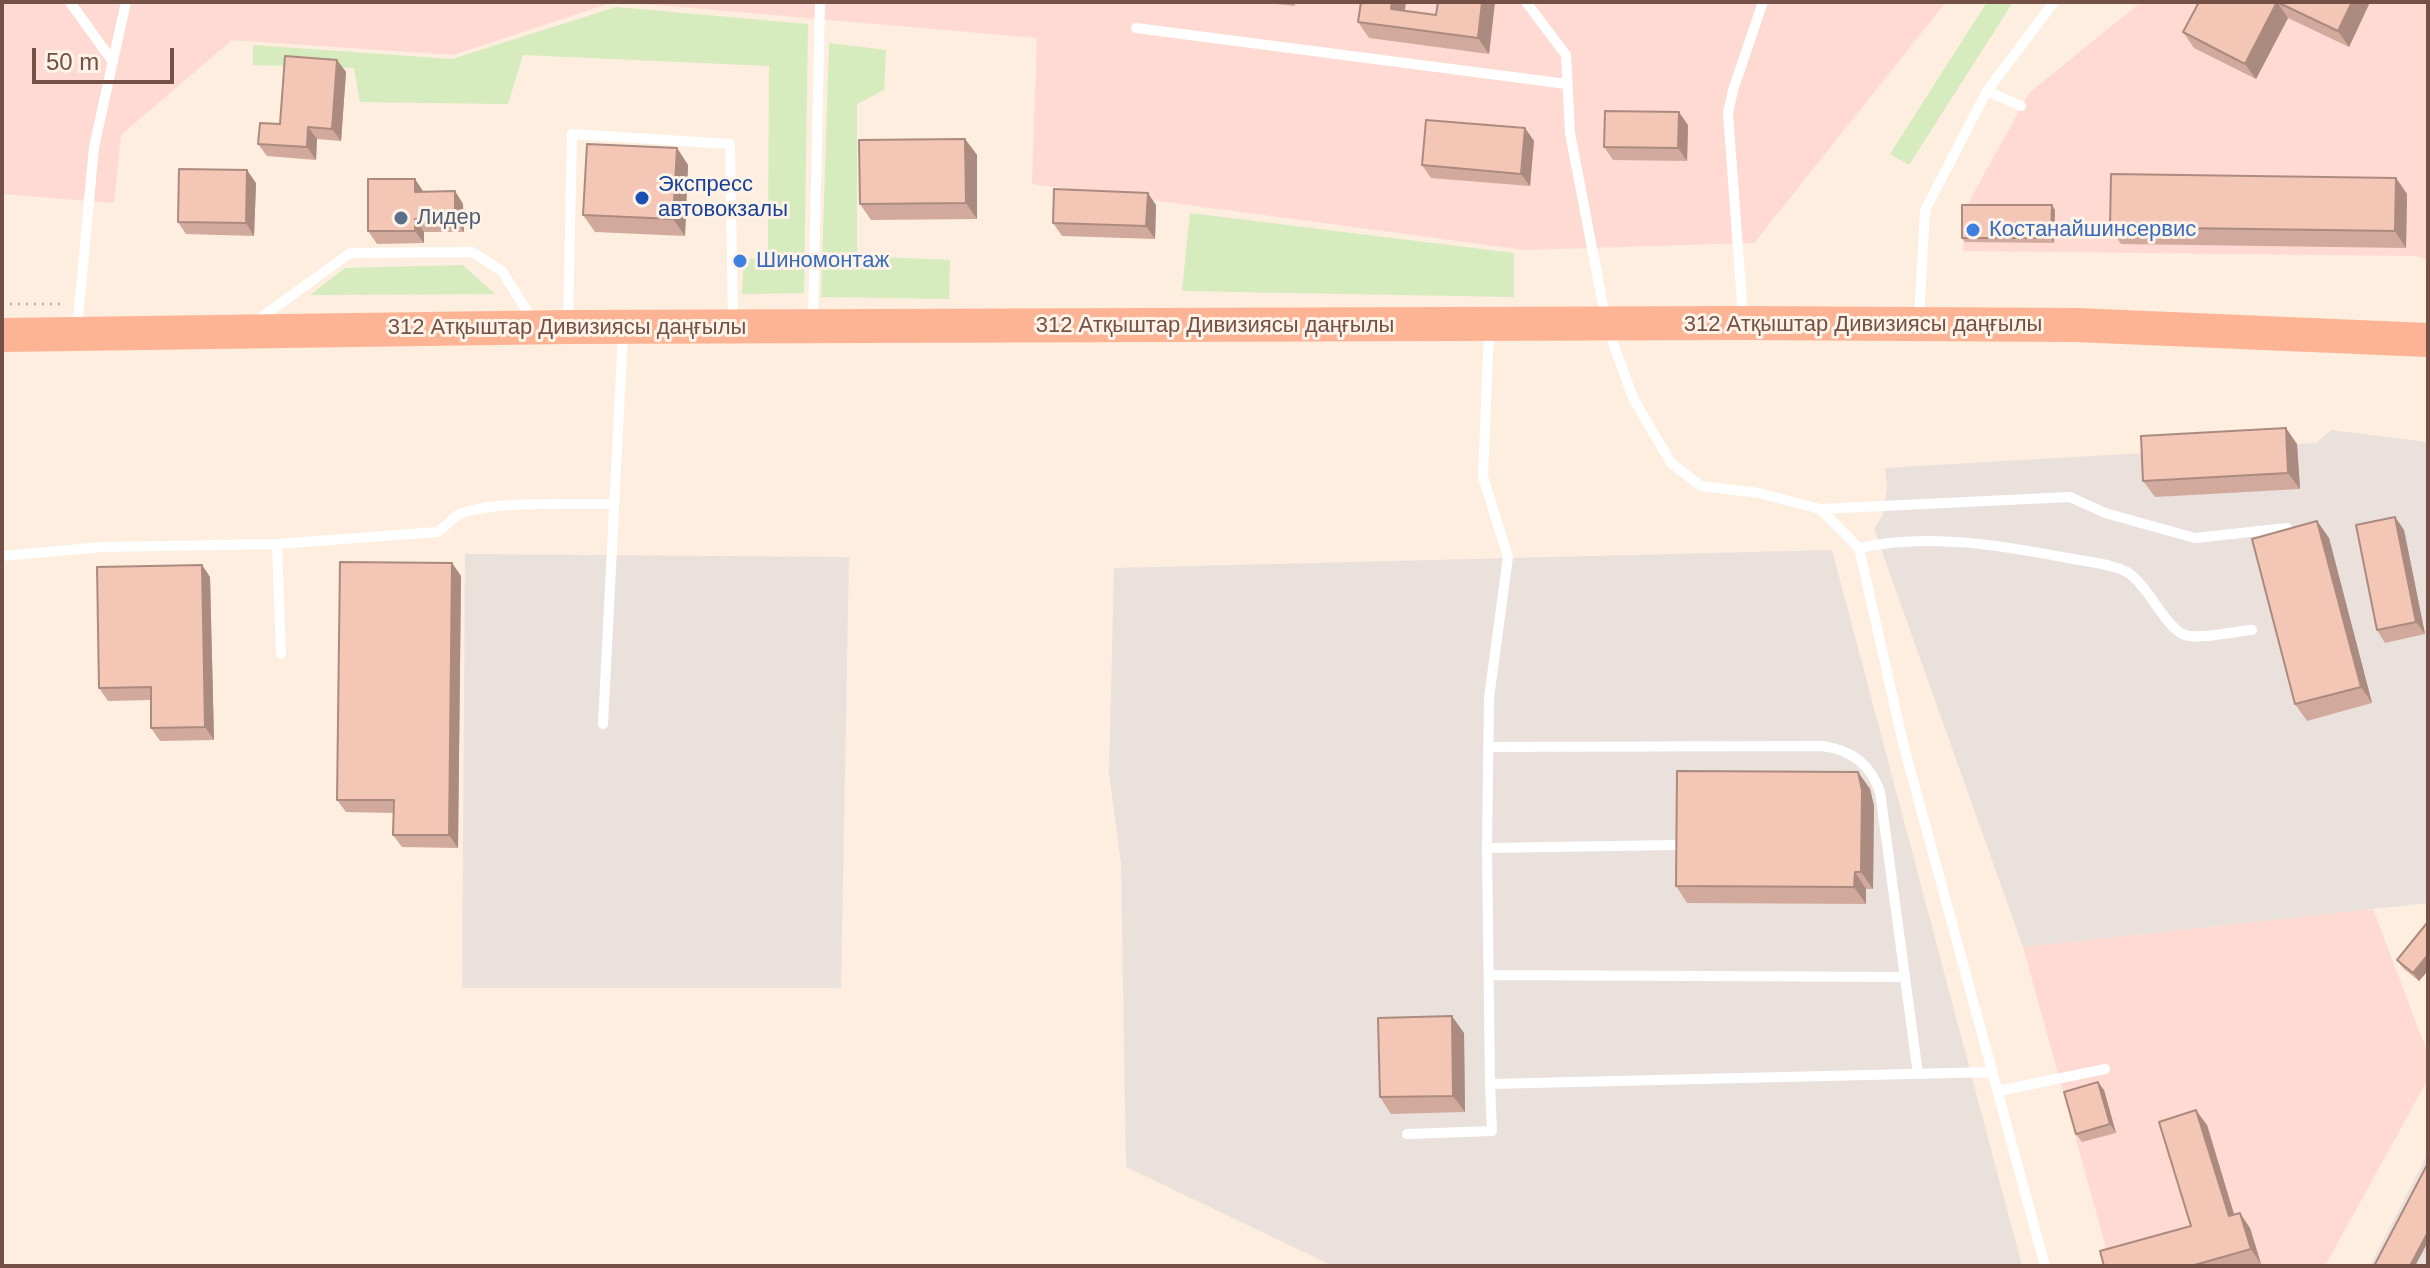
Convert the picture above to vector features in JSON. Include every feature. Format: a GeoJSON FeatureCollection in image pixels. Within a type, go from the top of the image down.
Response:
{"type":"FeatureCollection","features":[{"type":"Feature","properties":{"kind":"highway","name":"312 Атқыштар Дивизиясы даңғылы"},"geometry":{"type":"LineString","coordinates":[[2,335],[78,318],[244,331],[734,326],[2076,325],[2428,340]]}},
{"type":"Feature","properties":{"kind":"lane"},"geometry":{"type":"LineString","coordinates":[[70,2],[113,62]]}},
{"type":"Feature","properties":{"kind":"lane"},"geometry":{"type":"LineString","coordinates":[[78,318],[94,147],[126,2]]}},
{"type":"Feature","properties":{"kind":"lane"},"geometry":{"type":"LineString","coordinates":[[813,326],[820,2]]}},
{"type":"Feature","properties":{"kind":"lane"},"geometry":{"type":"LineString","coordinates":[[1526,2],[1566,55],[1570,133],[1607,326],[1633,398],[1671,463],[1701,486],[1759,493],[1820,509],[2070,497],[2105,513],[2195,538],[2287,528]]}},
{"type":"Feature","properties":{"kind":"lane"},"geometry":{"type":"LineString","coordinates":[[1743,323],[1728,113],[1763,2]]}},
{"type":"Feature","properties":{"kind":"lane"},"geometry":{"type":"LineString","coordinates":[[1919,325],[1925,210],[1987,91],[2054,2]]}},
{"type":"Feature","properties":{"kind":"lane"},"geometry":{"type":"LineString","coordinates":[[1136,28],[1567,84]]}},
{"type":"Feature","properties":{"kind":"lane"},"geometry":{"type":"LineString","coordinates":[[1987,91],[2021,106]]}},
{"type":"Feature","properties":{"kind":"lane"},"geometry":{"type":"LineString","coordinates":[[553,327],[572,134],[730,144],[734,326]]}},
{"type":"Feature","properties":{"kind":"lane"},"geometry":{"type":"LineString","coordinates":[[244,331],[350,253],[472,252],[502,271],[553,327]]}},
{"type":"Feature","properties":{"kind":"lane"},"geometry":{"type":"LineString","coordinates":[[1407,1134],[1492,1131],[1487,848],[1489,698],[1508,557],[1483,477],[1490,326]]}},
{"type":"Feature","properties":{"kind":"lane"},"geometry":{"type":"LineString","coordinates":[[603,724],[623,327]]}},
{"type":"Feature","properties":{"kind":"lane"},"geometry":{"type":"LineString","coordinates":[[2,556],[102,547],[277,544],[437,532],[447,527],[459,514],[496,507],[614,504]]}},
{"type":"Feature","properties":{"kind":"lane"},"geometry":{"type":"LineString","coordinates":[[1820,509],[1859,548],[1903,743],[2045,1266]]}},
{"type":"Feature","properties":{"kind":"lane"},"geometry":{"type":"LineString","coordinates":[[1859,548],[1879,543],[1957,542],[2034,551],[2098,564],[2125,571],[2141,583],[2174,628],[2188,637],[2252,630]]}},
{"type":"Feature","properties":{"kind":"lane"},"geometry":{"type":"LineString","coordinates":[[277,544],[281,654]]}},
{"type":"Feature","properties":{"kind":"lane"},"geometry":{"type":"LineString","coordinates":[[1488,747],[1822,746],[1838,748],[1865,763],[1880,792],[1918,1074]]}},
{"type":"Feature","properties":{"kind":"lane"},"geometry":{"type":"LineString","coordinates":[[1487,848],[1675,845]]}},
{"type":"Feature","properties":{"kind":"lane"},"geometry":{"type":"LineString","coordinates":[[1489,975],[1905,977]]}},
{"type":"Feature","properties":{"kind":"lane"},"geometry":{"type":"LineString","coordinates":[[1998,1091],[2105,1069]]}},
{"type":"Feature","properties":{"kind":"lane"},"geometry":{"type":"LineString","coordinates":[[1490,1084],[1993,1072]]}},
{"type":"Feature","properties":{"kind":"path"},"geometry":{"type":"LineString","coordinates":[[2,304],[78,318]]}},
{"type":"Feature","properties":{"kind":"shaded area"},"geometry":{"type":"Polygon","coordinates":[[[2,2],[614,2],[453,55],[232,40],[121,135],[114,203],[2,194],[2,2]]]}},
{"type":"Feature","properties":{"kind":"shaded area"},"geometry":{"type":"Polygon","coordinates":[[[622,2],[1946,2],[1754,243],[1525,250],[1032,184],[1037,38],[622,2]]]}},
{"type":"Feature","properties":{"kind":"shaded area"},"geometry":{"type":"Polygon","coordinates":[[[2141,2],[2428,2],[2428,260],[2416,256],[1963,251],[1965,209],[2029,93],[2141,2]]]}},
{"type":"Feature","properties":{"kind":"shaded area"},"geometry":{"type":"Polygon","coordinates":[[[2331,430],[2428,442],[2428,903],[2023,947],[1874,529],[1883,515],[1887,487],[1885,468],[2316,443],[2331,430]]]}},
{"type":"Feature","properties":{"kind":"shaded area"},"geometry":{"type":"Polygon","coordinates":[[[1832,550],[2022,1266],[1333,1266],[1126,1167],[1121,863],[1109,773],[1114,568],[1832,550]]]}},
{"type":"Feature","properties":{"kind":"shaded area"},"geometry":{"type":"Polygon","coordinates":[[[465,554],[849,557],[841,988],[462,988],[465,554]]]}},
{"type":"Feature","properties":{"kind":"shaded area"},"geometry":{"type":"Polygon","coordinates":[[[2373,909],[2428,1054],[2428,1079],[2325,1266],[2111,1266],[2023,947],[2373,909]]]}},
{"type":"Feature","properties":{"kind":"shaded area"},"geometry":{"type":"Polygon","coordinates":[[[2428,1153],[2428,1266],[2370,1266],[2428,1153]]]}},
{"type":"Feature","properties":{"kind":"green space"},"geometry":{"type":"Polygon","coordinates":[[[1987,2],[2013,2],[1909,165],[1890,154],[1987,2]]]}},
{"type":"Feature","properties":{"kind":"green space"},"geometry":{"type":"Polygon","coordinates":[[[616,7],[808,24],[804,293],[742,294],[744,259],[768,258],[769,66],[523,55],[508,104],[360,102],[354,68],[253,65],[253,45],[452,59],[616,7]]]}},
{"type":"Feature","properties":{"kind":"green space"},"geometry":{"type":"Polygon","coordinates":[[[829,43],[886,50],[884,90],[857,104],[857,256],[950,260],[949,299],[821,297],[829,43]]]}},
{"type":"Feature","properties":{"kind":"green space"},"geometry":{"type":"Polygon","coordinates":[[[1190,213],[1514,253],[1514,297],[1182,291],[1190,213]]]}},
{"type":"Feature","properties":{"kind":"green space"},"geometry":{"type":"Polygon","coordinates":[[[463,265],[495,294],[310,295],[345,268],[463,265]]]}},
{"type":"Feature","properties":{"kind":"building"},"geometry":{"type":"Polygon","coordinates":[[[1361,2],[1392,2],[1391,9],[1436,15],[1438,2],[1482,2],[1478,38],[1358,22],[1361,2]]]}},
{"type":"Feature","properties":{"kind":"building"},"geometry":{"type":"Polygon","coordinates":[[[2199,2],[2277,2],[2245,64],[2183,32],[2199,2]]]}},
{"type":"Feature","properties":{"kind":"building"},"geometry":{"type":"Polygon","coordinates":[[[2277,2],[2352,2],[2338,31],[2277,2]]]}},
{"type":"Feature","properties":{"kind":"building"},"geometry":{"type":"Polygon","coordinates":[[[285,56],[337,60],[332,129],[308,127],[307,147],[258,144],[260,123],[280,124],[285,56]]]}},
{"type":"Feature","properties":{"kind":"building"},"geometry":{"type":"Polygon","coordinates":[[[1605,111],[1679,112],[1678,148],[1604,147],[1605,111]]]}},
{"type":"Feature","properties":{"kind":"building"},"geometry":{"type":"Polygon","coordinates":[[[1426,120],[1525,128],[1521,174],[1422,165],[1426,120]]]}},
{"type":"Feature","properties":{"kind":"building"},"geometry":{"type":"Polygon","coordinates":[[[965,139],[966,203],[860,204],[859,140],[965,139]]]}},
{"type":"Feature","properties":{"kind":"building","name":"Экспресс автовокзалы"},"geometry":{"type":"Polygon","coordinates":[[[587,144],[677,148],[673,219],[583,215],[587,144]]]}},
{"type":"Feature","properties":{"kind":"building"},"geometry":{"type":"Polygon","coordinates":[[[179,169],[247,170],[246,223],[178,222],[179,169]]]}},
{"type":"Feature","properties":{"kind":"building"},"geometry":{"type":"Polygon","coordinates":[[[2111,174],[2396,178],[2395,231],[2110,227],[2111,174]]]}},
{"type":"Feature","properties":{"kind":"building"},"geometry":{"type":"Polygon","coordinates":[[[368,179],[415,179],[415,192],[455,191],[455,219],[415,219],[415,231],[368,231],[368,179]]]}},
{"type":"Feature","properties":{"kind":"building"},"geometry":{"type":"Polygon","coordinates":[[[1054,189],[1148,193],[1146,226],[1053,223],[1054,189]]]}},
{"type":"Feature","properties":{"kind":"building"},"geometry":{"type":"Polygon","coordinates":[[[1962,205],[2052,205],[2051,238],[1962,238],[1962,205]]]}},
{"type":"Feature","properties":{"kind":"building"},"geometry":{"type":"Polygon","coordinates":[[[2286,428],[2288,473],[2143,481],[2141,436],[2286,428]]]}},
{"type":"Feature","properties":{"kind":"building"},"geometry":{"type":"Polygon","coordinates":[[[2395,517],[2416,622],[2377,630],[2356,525],[2395,517]]]}},
{"type":"Feature","properties":{"kind":"building"},"geometry":{"type":"Polygon","coordinates":[[[2317,521],[2361,687],[2295,704],[2252,539],[2317,521]]]}},
{"type":"Feature","properties":{"kind":"building"},"geometry":{"type":"Polygon","coordinates":[[[340,562],[452,563],[449,835],[393,835],[394,800],[337,800],[340,562]]]}},
{"type":"Feature","properties":{"kind":"building"},"geometry":{"type":"Polygon","coordinates":[[[202,565],[205,727],[151,728],[151,687],[99,688],[97,567],[202,565]]]}},
{"type":"Feature","properties":{"kind":"building"},"geometry":{"type":"Polygon","coordinates":[[[1677,771],[1858,772],[1862,790],[1861,872],[1855,872],[1854,887],[1676,886],[1677,771]]]}},
{"type":"Feature","properties":{"kind":"building"},"geometry":{"type":"Polygon","coordinates":[[[2427,923],[2428,955],[2413,973],[2397,960],[2427,923]]]}},
{"type":"Feature","properties":{"kind":"building"},"geometry":{"type":"Polygon","coordinates":[[[1452,1016],[1453,1096],[1380,1097],[1378,1018],[1452,1016]]]}},
{"type":"Feature","properties":{"kind":"building"},"geometry":{"type":"Polygon","coordinates":[[[2098,1082],[2110,1124],[2076,1134],[2064,1092],[2098,1082]]]}},
{"type":"Feature","properties":{"kind":"building"},"geometry":{"type":"Polygon","coordinates":[[[2196,1110],[2229,1216],[2240,1213],[2251,1249],[2191,1266],[2104,1266],[2100,1251],[2191,1226],[2159,1122],[2196,1110]]]}},
{"type":"Feature","properties":{"kind":"building"},"geometry":{"type":"Polygon","coordinates":[[[2428,1163],[2428,1232],[2410,1266],[2374,1266],[2428,1163]]]}},
{"type":"Feature","properties":{"kind":"place","name":"Экспресс автовокзалы"},"geometry":{"type":"Point","coordinates":[642,198]}},
{"type":"Feature","properties":{"kind":"place","name":"Лидер"},"geometry":{"type":"Point","coordinates":[401,218]}},
{"type":"Feature","properties":{"kind":"place","name":"Костанайшинсервис"},"geometry":{"type":"Point","coordinates":[1973,230]}},
{"type":"Feature","properties":{"kind":"place","name":"Шиномонтаж"},"geometry":{"type":"Point","coordinates":[740,261]}}]}
